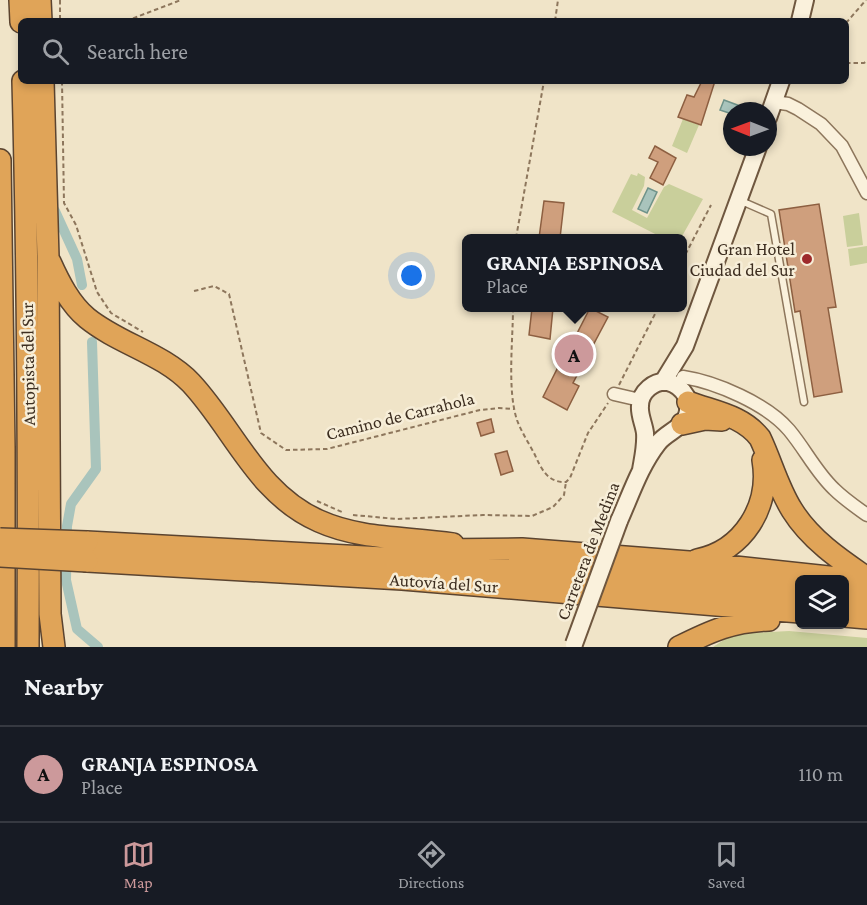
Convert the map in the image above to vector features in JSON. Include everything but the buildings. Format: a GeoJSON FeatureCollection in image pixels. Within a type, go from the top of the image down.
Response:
{"type":"FeatureCollection","features":[{"type":"Feature","properties":{"kind":"highway"},"geometry":{"type":"LineString","coordinates":[[20,0],[21,18]]}},
{"type":"Feature","properties":{"kind":"highway"},"geometry":{"type":"LineString","coordinates":[[40,0],[41,18]]}},
{"type":"Feature","properties":{"kind":"highway","name":"Autopista del Sur"},"geometry":{"type":"LineString","coordinates":[[23,84],[29,449],[28,647]]}},
{"type":"Feature","properties":{"kind":"highway"},"geometry":{"type":"LineString","coordinates":[[43,84],[48,257],[50,614],[54,647]]}},
{"type":"Feature","properties":{"kind":"highway","name":"Autopista del Sur"},"geometry":{"type":"LineString","coordinates":[[0,160],[4,647]]}},
{"type":"Feature","properties":{"kind":"highway"},"geometry":{"type":"LineString","coordinates":[[48,257],[61,285],[74,305],[87,318],[105,330],[153,356],[190,382],[255,470],[275,491],[296,508],[319,521],[345,531],[375,537],[451,543],[474,549]]}},
{"type":"Feature","properties":{"kind":"highway"},"geometry":{"type":"LineString","coordinates":[[685,391],[710,411],[732,416],[752,428],[760,438],[791,509],[803,525],[835,555],[867,579]]}},
{"type":"Feature","properties":{"kind":"highway"},"geometry":{"type":"LineString","coordinates":[[676,427],[705,419],[730,422],[741,426],[756,441],[765,470],[758,510],[745,532],[717,554],[689,562]]}},
{"type":"Feature","properties":{"kind":"highway"},"geometry":{"type":"LineString","coordinates":[[0,538],[87,551]]}},
{"type":"Feature","properties":{"kind":"highway"},"geometry":{"type":"LineString","coordinates":[[268,551],[328,547],[434,550],[522,549],[867,579]]}},
{"type":"Feature","properties":{"kind":"highway"},"geometry":{"type":"LineString","coordinates":[[0,556],[87,551]]}},
{"type":"Feature","properties":{"kind":"highway","name":"Autovía del Sur"},"geometry":{"type":"LineString","coordinates":[[87,551],[268,551],[538,569],[795,592]]}},
{"type":"Feature","properties":{"kind":"highway","name":"Autovía del Sur"},"geometry":{"type":"LineString","coordinates":[[87,551],[795,612]]}},
{"type":"Feature","properties":{"kind":"highway"},"geometry":{"type":"LineString","coordinates":[[849,596],[867,598]]}},
{"type":"Feature","properties":{"kind":"highway"},"geometry":{"type":"LineString","coordinates":[[849,617],[867,619]]}},
{"type":"Feature","properties":{"kind":"highway"},"geometry":{"type":"LineString","coordinates":[[849,621],[867,619]]}},
{"type":"Feature","properties":{"kind":"highway"},"geometry":{"type":"LineString","coordinates":[[679,647],[715,629],[733,623],[752,620],[795,620]]}},
{"type":"Feature","properties":{"kind":"main road"},"geometry":{"type":"LineString","coordinates":[[801,18],[805,0]]}},
{"type":"Feature","properties":{"kind":"main road"},"geometry":{"type":"LineString","coordinates":[[774,102],[781,84]]}},
{"type":"Feature","properties":{"kind":"main road"},"geometry":{"type":"LineString","coordinates":[[663,382],[685,346],[755,156]]}},
{"type":"Feature","properties":{"kind":"main road"},"geometry":{"type":"LineString","coordinates":[[641,470],[660,440],[686,417],[685,346]]}},
{"type":"Feature","properties":{"kind":"main road"},"geometry":{"type":"LineString","coordinates":[[641,470],[645,450],[645,433],[640,400],[649,387],[663,382],[685,391]]}},
{"type":"Feature","properties":{"kind":"main road"},"geometry":{"type":"LineString","coordinates":[[642,418],[652,428],[664,431],[676,427]]}},
{"type":"Feature","properties":{"kind":"main road","name":"Carretera de Medina"},"geometry":{"type":"LineString","coordinates":[[573,646],[619,521],[641,470]]}},
{"type":"Feature","properties":{"kind":"street"},"geometry":{"type":"LineString","coordinates":[[777,108],[788,104],[821,124],[843,146],[867,193]]}},
{"type":"Feature","properties":{"kind":"street"},"geometry":{"type":"LineString","coordinates":[[685,391],[701,380],[747,400],[774,415],[790,430],[808,458],[834,489],[867,515]]}},
{"type":"Feature","properties":{"kind":"street"},"geometry":{"type":"LineString","coordinates":[[614,394],[640,400]]}},
{"type":"Feature","properties":{"kind":"lane"},"geometry":{"type":"LineString","coordinates":[[738,200],[771,214],[804,402]]}},
{"type":"Feature","properties":{"kind":"path"},"geometry":{"type":"LineString","coordinates":[[60,0],[60,18]]}},
{"type":"Feature","properties":{"kind":"path"},"geometry":{"type":"LineString","coordinates":[[134,18],[181,0]]}},
{"type":"Feature","properties":{"kind":"path"},"geometry":{"type":"LineString","coordinates":[[555,18],[558,0]]}},
{"type":"Feature","properties":{"kind":"path"},"geometry":{"type":"LineString","coordinates":[[849,20],[866,0]]}},
{"type":"Feature","properties":{"kind":"path"},"geometry":{"type":"LineString","coordinates":[[849,63],[867,61]]}},
{"type":"Feature","properties":{"kind":"path"},"geometry":{"type":"LineString","coordinates":[[62,84],[64,203],[76,225],[97,292],[111,313],[146,333]]}},
{"type":"Feature","properties":{"kind":"path"},"geometry":{"type":"LineString","coordinates":[[517,234],[543,84]]}},
{"type":"Feature","properties":{"kind":"path"},"geometry":{"type":"LineString","coordinates":[[687,252],[711,206]]}},
{"type":"Feature","properties":{"kind":"path","name":"Camino de Carrahola"},"geometry":{"type":"LineString","coordinates":[[194,291],[214,286],[230,294],[261,433],[286,450],[327,449],[480,410],[514,409]]}},
{"type":"Feature","properties":{"kind":"path"},"geometry":{"type":"LineString","coordinates":[[513,312],[512,392],[517,420],[546,476],[566,482]]}},
{"type":"Feature","properties":{"kind":"path"},"geometry":{"type":"LineString","coordinates":[[312,498],[348,514],[397,519],[483,515],[531,516],[553,507],[564,495],[566,482],[570,478],[588,433],[614,394],[656,312]]}},
{"type":"Feature","properties":{"kind":"green space"},"geometry":{"type":"Polygon","coordinates":[[[683,119],[699,125],[687,153],[672,146],[683,119]]]}},
{"type":"Feature","properties":{"kind":"green space"},"geometry":{"type":"Polygon","coordinates":[[[638,173],[645,177],[644,186],[632,210],[647,218],[664,187],[669,184],[703,199],[683,234],[655,234],[612,212],[631,174],[637,176],[638,173]]]}},
{"type":"Feature","properties":{"kind":"green space"},"geometry":{"type":"Polygon","coordinates":[[[859,213],[863,245],[847,247],[843,216],[859,213]]]}},
{"type":"Feature","properties":{"kind":"green space"},"geometry":{"type":"Polygon","coordinates":[[[867,246],[867,263],[850,266],[848,249],[867,246]]]}},
{"type":"Feature","properties":{"kind":"green space"},"geometry":{"type":"Polygon","coordinates":[[[789,631],[867,638],[867,647],[713,647],[733,634],[789,631]]]}},
{"type":"Feature","properties":{"kind":"water"},"geometry":{"type":"Polygon","coordinates":[[[648,188],[657,192],[647,213],[638,209],[648,188]]]}},
{"type":"Feature","properties":{"kind":"waterway"},"geometry":{"type":"LineString","coordinates":[[55,211],[77,259],[82,285]]}},
{"type":"Feature","properties":{"kind":"waterway"},"geometry":{"type":"LineString","coordinates":[[92,342],[96,469],[71,504],[67,526],[66,580],[77,629],[98,647]]}},
{"type":"Feature","properties":{"kind":"place","name":"Gran Hotel Ciudad del Sur"},"geometry":{"type":"Point","coordinates":[807,259]}},
{"type":"Feature","properties":{"kind":"place","name":"GRANJA ESPINOSA"},"geometry":{"type":"Point","coordinates":[574,354]}}]}
